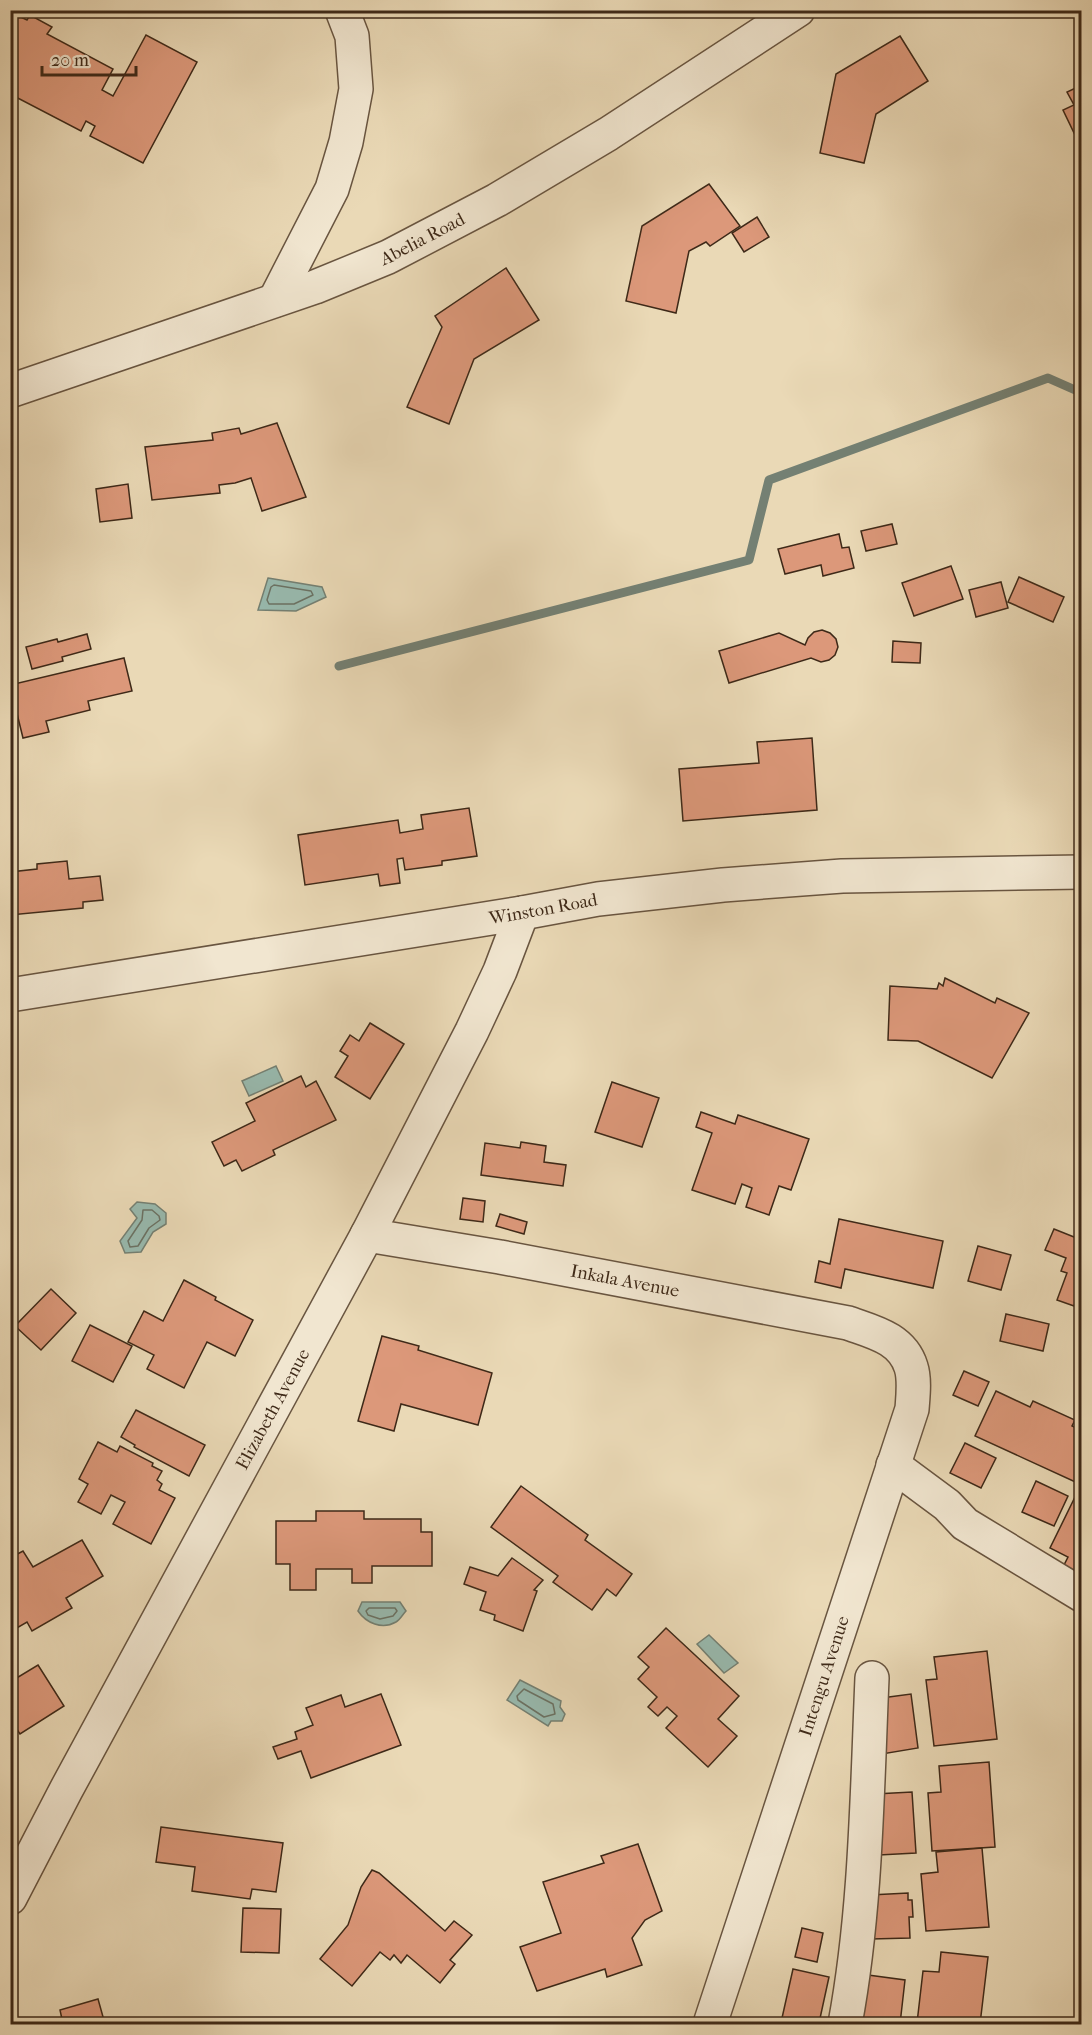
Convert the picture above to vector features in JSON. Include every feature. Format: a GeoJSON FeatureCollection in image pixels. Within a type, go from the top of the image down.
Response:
{"type":"FeatureCollection","features":[{"type":"Feature","properties":{"kind":"street"},"geometry":{"type":"LineString","coordinates":[[275,300],[332,189],[346,142],[356,89],[352,36],[342,10]]}},
{"type":"Feature","properties":{"kind":"street","name":"Abelia Road"},"geometry":{"type":"LineString","coordinates":[[10,391],[315,287],[388,257],[497,200],[608,134],[798,10]]}},
{"type":"Feature","properties":{"kind":"street","name":"Winston Road"},"geometry":{"type":"LineString","coordinates":[[10,995],[609,898],[723,885],[842,876],[1082,872]]}},
{"type":"Feature","properties":{"kind":"street","name":"Elizabeth Avenue"},"geometry":{"type":"LineString","coordinates":[[10,1898],[71,1780],[367,1235],[472,1031],[500,971],[522,913]]}},
{"type":"Feature","properties":{"kind":"street","name":"Inkala Avenue"},"geometry":{"type":"LineString","coordinates":[[367,1235],[500,1257],[848,1323],[883,1335]]}},
{"type":"Feature","properties":{"kind":"street","name":"Intengu Avenue"},"geometry":{"type":"LineString","coordinates":[[710,2025],[912,1409],[912,1367],[901,1348],[883,1335]]}},
{"type":"Feature","properties":{"kind":"street"},"geometry":{"type":"LineString","coordinates":[[893,1465],[947,1506],[965,1524],[1082,1595]]}},
{"type":"Feature","properties":{"kind":"street"},"geometry":{"type":"LineString","coordinates":[[845,2025],[860,1913],[872,1678]]}},
{"type":"Feature","properties":{"kind":"water"},"geometry":{"type":"Polygon","coordinates":[[[268,578],[322,587],[326,597],[296,611],[258,610],[268,578]]]}},
{"type":"Feature","properties":{"kind":"water"},"geometry":{"type":"Polygon","coordinates":[[[276,1066],[283,1081],[249,1096],[242,1081],[276,1066]]]}},
{"type":"Feature","properties":{"kind":"water"},"geometry":{"type":"Polygon","coordinates":[[[137,1202],[155,1204],[166,1213],[166,1224],[153,1232],[141,1252],[125,1253],[120,1241],[137,1218],[130,1209],[137,1202]]]}},
{"type":"Feature","properties":{"kind":"water"},"geometry":{"type":"Polygon","coordinates":[[[362,1602],[400,1602],[406,1611],[396,1622],[385,1625],[375,1624],[365,1619],[358,1611],[362,1602]]]}},
{"type":"Feature","properties":{"kind":"water"},"geometry":{"type":"Polygon","coordinates":[[[709,1635],[738,1663],[724,1673],[697,1644],[709,1635]]]}},
{"type":"Feature","properties":{"kind":"water"},"geometry":{"type":"Polygon","coordinates":[[[520,1680],[561,1701],[560,1707],[565,1714],[562,1721],[551,1721],[548,1726],[507,1700],[520,1680]]]}},
{"type":"Feature","properties":{"kind":"building"},"geometry":{"type":"Polygon","coordinates":[[[10,12],[27,20],[30,15],[52,27],[47,34],[113,69],[102,90],[113,96],[146,35],[197,62],[143,163],[90,136],[95,126],[86,121],[81,131],[10,94],[10,12]]]}},
{"type":"Feature","properties":{"kind":"building"},"geometry":{"type":"Polygon","coordinates":[[[900,36],[928,81],[876,114],[864,163],[820,153],[836,74],[900,36]]]}},
{"type":"Feature","properties":{"kind":"building"},"geometry":{"type":"Polygon","coordinates":[[[1082,85],[1082,135],[1076,137],[1063,110],[1074,105],[1067,92],[1082,85]]]}},
{"type":"Feature","properties":{"kind":"building"},"geometry":{"type":"Polygon","coordinates":[[[709,184],[740,226],[710,246],[706,242],[689,251],[676,313],[626,301],[642,226],[709,184]]]}},
{"type":"Feature","properties":{"kind":"building"},"geometry":{"type":"Polygon","coordinates":[[[757,217],[769,237],[744,252],[732,233],[757,217]]]}},
{"type":"Feature","properties":{"kind":"building"},"geometry":{"type":"Polygon","coordinates":[[[506,268],[539,320],[474,359],[449,424],[407,407],[442,327],[435,316],[506,268]]]}},
{"type":"Feature","properties":{"kind":"building"},"geometry":{"type":"Polygon","coordinates":[[[277,423],[306,497],[262,511],[251,478],[219,485],[220,493],[152,500],[145,447],[213,440],[212,433],[239,428],[241,434],[277,423]]]}},
{"type":"Feature","properties":{"kind":"building"},"geometry":{"type":"Polygon","coordinates":[[[128,484],[132,518],[100,522],[96,489],[128,484]]]}},
{"type":"Feature","properties":{"kind":"building"},"geometry":{"type":"Polygon","coordinates":[[[892,524],[897,544],[866,551],[861,531],[892,524]]]}},
{"type":"Feature","properties":{"kind":"building"},"geometry":{"type":"Polygon","coordinates":[[[839,534],[842,548],[849,547],[854,568],[823,576],[821,565],[785,574],[778,549],[839,534]]]}},
{"type":"Feature","properties":{"kind":"building"},"geometry":{"type":"Polygon","coordinates":[[[951,566],[963,599],[914,616],[902,583],[951,566]]]}},
{"type":"Feature","properties":{"kind":"building"},"geometry":{"type":"Polygon","coordinates":[[[1019,577],[1064,597],[1053,622],[1008,602],[1019,577]]]}},
{"type":"Feature","properties":{"kind":"building"},"geometry":{"type":"Polygon","coordinates":[[[1001,582],[1008,608],[976,617],[969,590],[1001,582]]]}},
{"type":"Feature","properties":{"kind":"building"},"geometry":{"type":"Polygon","coordinates":[[[822,630],[830,633],[836,639],[838,647],[835,655],[829,660],[821,662],[811,658],[729,683],[719,651],[779,633],[805,645],[814,632],[822,630]]]}},
{"type":"Feature","properties":{"kind":"building"},"geometry":{"type":"Polygon","coordinates":[[[87,634],[91,649],[62,657],[63,661],[32,669],[26,647],[87,634]]]}},
{"type":"Feature","properties":{"kind":"building"},"geometry":{"type":"Polygon","coordinates":[[[893,641],[921,643],[920,663],[892,662],[893,641]]]}},
{"type":"Feature","properties":{"kind":"building"},"geometry":{"type":"Polygon","coordinates":[[[124,658],[132,691],[88,701],[90,710],[46,721],[49,732],[23,738],[10,685],[124,658]]]}},
{"type":"Feature","properties":{"kind":"building"},"geometry":{"type":"Polygon","coordinates":[[[812,738],[817,810],[683,821],[679,769],[759,763],[757,742],[812,738]]]}},
{"type":"Feature","properties":{"kind":"building"},"geometry":{"type":"Polygon","coordinates":[[[469,808],[477,856],[442,861],[442,865],[405,870],[403,858],[397,859],[400,883],[380,886],[378,874],[305,885],[298,835],[398,820],[400,833],[423,829],[421,815],[469,808]]]}},
{"type":"Feature","properties":{"kind":"building"},"geometry":{"type":"Polygon","coordinates":[[[67,861],[69,879],[100,876],[103,900],[83,902],[83,908],[10,915],[10,872],[37,869],[37,864],[67,861]]]}},
{"type":"Feature","properties":{"kind":"building"},"geometry":{"type":"Polygon","coordinates":[[[945,978],[995,1003],[997,998],[1029,1013],[992,1078],[918,1041],[888,1040],[890,986],[937,989],[939,983],[943,986],[945,978]]]}},
{"type":"Feature","properties":{"kind":"building"},"geometry":{"type":"Polygon","coordinates":[[[370,1023],[404,1044],[370,1099],[335,1077],[348,1056],[340,1051],[350,1035],[359,1041],[370,1023]]]}},
{"type":"Feature","properties":{"kind":"building"},"geometry":{"type":"Polygon","coordinates":[[[301,1076],[306,1087],[316,1081],[336,1120],[273,1150],[275,1155],[242,1171],[236,1160],[224,1166],[212,1142],[255,1121],[246,1103],[301,1076]]]}},
{"type":"Feature","properties":{"kind":"building"},"geometry":{"type":"Polygon","coordinates":[[[612,1082],[659,1098],[642,1147],[595,1132],[612,1082]]]}},
{"type":"Feature","properties":{"kind":"building"},"geometry":{"type":"Polygon","coordinates":[[[701,1112],[735,1124],[738,1115],[809,1139],[791,1190],[779,1186],[769,1215],[746,1207],[752,1188],[742,1184],[735,1204],[692,1190],[712,1133],[696,1127],[701,1112]]]}},
{"type":"Feature","properties":{"kind":"building"},"geometry":{"type":"Polygon","coordinates":[[[521,1142],[546,1146],[544,1162],[566,1165],[563,1186],[481,1175],[485,1143],[520,1148],[521,1142]]]}},
{"type":"Feature","properties":{"kind":"building"},"geometry":{"type":"Polygon","coordinates":[[[463,1198],[485,1201],[483,1222],[460,1219],[463,1198]]]}},
{"type":"Feature","properties":{"kind":"building"},"geometry":{"type":"Polygon","coordinates":[[[500,1214],[527,1222],[524,1234],[496,1226],[500,1214]]]}},
{"type":"Feature","properties":{"kind":"building"},"geometry":{"type":"Polygon","coordinates":[[[839,1219],[943,1241],[933,1288],[845,1269],[841,1288],[815,1282],[819,1261],[830,1264],[839,1219]]]}},
{"type":"Feature","properties":{"kind":"building"},"geometry":{"type":"Polygon","coordinates":[[[1054,1229],[1079,1239],[1082,1233],[1082,1296],[1078,1294],[1074,1306],[1057,1300],[1067,1273],[1061,1271],[1066,1258],[1045,1250],[1054,1229]]]}},
{"type":"Feature","properties":{"kind":"building"},"geometry":{"type":"Polygon","coordinates":[[[978,1246],[1011,1255],[1001,1290],[968,1281],[978,1246]]]}},
{"type":"Feature","properties":{"kind":"building"},"geometry":{"type":"Polygon","coordinates":[[[184,1280],[253,1320],[235,1356],[207,1342],[184,1388],[147,1369],[154,1355],[128,1342],[144,1311],[163,1321],[184,1280]]]}},
{"type":"Feature","properties":{"kind":"building"},"geometry":{"type":"Polygon","coordinates":[[[51,1289],[76,1313],[41,1350],[15,1326],[51,1289]]]}},
{"type":"Feature","properties":{"kind":"building"},"geometry":{"type":"Polygon","coordinates":[[[1006,1314],[1049,1324],[1043,1351],[1000,1341],[1006,1314]]]}},
{"type":"Feature","properties":{"kind":"building"},"geometry":{"type":"Polygon","coordinates":[[[90,1325],[132,1346],[113,1382],[72,1361],[90,1325]]]}},
{"type":"Feature","properties":{"kind":"building"},"geometry":{"type":"Polygon","coordinates":[[[382,1336],[419,1346],[418,1350],[492,1373],[478,1425],[401,1404],[394,1431],[358,1421],[382,1336]]]}},
{"type":"Feature","properties":{"kind":"building"},"geometry":{"type":"Polygon","coordinates":[[[964,1371],[989,1382],[978,1406],[953,1395],[964,1371]]]}},
{"type":"Feature","properties":{"kind":"building"},"geometry":{"type":"Polygon","coordinates":[[[996,1391],[1030,1407],[1033,1401],[1075,1420],[1072,1426],[1082,1431],[1082,1485],[975,1436],[996,1391]]]}},
{"type":"Feature","properties":{"kind":"building"},"geometry":{"type":"Polygon","coordinates":[[[136,1410],[205,1445],[189,1476],[134,1447],[135,1445],[121,1437],[136,1410]]]}},
{"type":"Feature","properties":{"kind":"building"},"geometry":{"type":"Polygon","coordinates":[[[98,1442],[117,1452],[120,1446],[153,1463],[152,1466],[162,1471],[157,1480],[162,1484],[159,1490],[175,1498],[151,1544],[113,1524],[125,1502],[111,1495],[101,1514],[78,1502],[88,1484],[79,1479],[98,1442]]]}},
{"type":"Feature","properties":{"kind":"building"},"geometry":{"type":"Polygon","coordinates":[[[965,1443],[996,1458],[981,1488],[950,1473],[965,1443]]]}},
{"type":"Feature","properties":{"kind":"building"},"geometry":{"type":"Polygon","coordinates":[[[1036,1481],[1068,1496],[1054,1526],[1022,1512],[1036,1481]]]}},
{"type":"Feature","properties":{"kind":"building"},"geometry":{"type":"Polygon","coordinates":[[[521,1486],[588,1535],[585,1540],[632,1574],[616,1596],[607,1589],[592,1610],[553,1582],[558,1576],[491,1527],[521,1486]]]}},
{"type":"Feature","properties":{"kind":"building"},"geometry":{"type":"Polygon","coordinates":[[[1076,1495],[1082,1497],[1082,1581],[1061,1571],[1068,1557],[1050,1548],[1076,1495]]]}},
{"type":"Feature","properties":{"kind":"building"},"geometry":{"type":"Polygon","coordinates":[[[316,1511],[364,1511],[364,1519],[421,1519],[421,1532],[432,1532],[432,1566],[372,1566],[372,1583],[352,1583],[352,1569],[316,1569],[316,1590],[290,1590],[290,1564],[276,1564],[276,1521],[316,1521],[316,1511]]]}},
{"type":"Feature","properties":{"kind":"building"},"geometry":{"type":"Polygon","coordinates":[[[82,1540],[103,1576],[66,1598],[72,1608],[32,1631],[27,1622],[10,1632],[10,1558],[23,1551],[33,1567],[82,1540]]]}},
{"type":"Feature","properties":{"kind":"building"},"geometry":{"type":"Polygon","coordinates":[[[512,1558],[543,1580],[534,1590],[537,1591],[523,1631],[494,1620],[495,1615],[480,1610],[486,1592],[464,1584],[470,1567],[498,1576],[512,1558]]]}},
{"type":"Feature","properties":{"kind":"building"},"geometry":{"type":"Polygon","coordinates":[[[666,1628],[739,1696],[718,1719],[737,1736],[708,1767],[666,1728],[677,1716],[667,1707],[658,1716],[648,1707],[657,1697],[638,1679],[649,1667],[638,1657],[666,1628]]]}},
{"type":"Feature","properties":{"kind":"building"},"geometry":{"type":"Polygon","coordinates":[[[987,1651],[997,1739],[934,1746],[926,1680],[937,1679],[934,1657],[987,1651]]]}},
{"type":"Feature","properties":{"kind":"building"},"geometry":{"type":"Polygon","coordinates":[[[38,1665],[64,1706],[20,1734],[10,1719],[10,1682],[38,1665]]]}},
{"type":"Feature","properties":{"kind":"building"},"geometry":{"type":"Polygon","coordinates":[[[381,1694],[401,1745],[311,1778],[301,1751],[278,1759],[273,1747],[297,1739],[295,1732],[313,1725],[306,1708],[341,1695],[345,1707],[381,1694]]]}},
{"type":"Feature","properties":{"kind":"building"},"geometry":{"type":"Polygon","coordinates":[[[911,1694],[918,1748],[882,1754],[874,1699],[911,1694]]]}},
{"type":"Feature","properties":{"kind":"building"},"geometry":{"type":"Polygon","coordinates":[[[989,1762],[995,1847],[932,1851],[928,1793],[941,1792],[939,1766],[989,1762]]]}},
{"type":"Feature","properties":{"kind":"building"},"geometry":{"type":"Polygon","coordinates":[[[912,1792],[916,1853],[879,1855],[875,1794],[912,1792]]]}},
{"type":"Feature","properties":{"kind":"building"},"geometry":{"type":"Polygon","coordinates":[[[161,1827],[283,1843],[276,1892],[252,1889],[250,1899],[192,1891],[195,1867],[156,1862],[161,1827]]]}},
{"type":"Feature","properties":{"kind":"building"},"geometry":{"type":"Polygon","coordinates":[[[638,1844],[662,1911],[645,1920],[632,1938],[642,1965],[607,1977],[605,1969],[537,1991],[520,1947],[561,1933],[543,1882],[604,1863],[601,1856],[638,1844]]]}},
{"type":"Feature","properties":{"kind":"building"},"geometry":{"type":"Polygon","coordinates":[[[982,1848],[989,1927],[926,1931],[921,1874],[938,1872],[936,1852],[982,1848]]]}},
{"type":"Feature","properties":{"kind":"building"},"geometry":{"type":"Polygon","coordinates":[[[372,1870],[379,1873],[445,1931],[454,1921],[472,1935],[450,1960],[455,1964],[440,1983],[407,1955],[401,1963],[394,1955],[390,1960],[380,1952],[352,1986],[320,1959],[348,1925],[361,1887],[372,1870]]]}},
{"type":"Feature","properties":{"kind":"building"},"geometry":{"type":"Polygon","coordinates":[[[908,1893],[908,1900],[912,1900],[913,1917],[909,1917],[910,1938],[871,1939],[870,1895],[908,1893]]]}},
{"type":"Feature","properties":{"kind":"building"},"geometry":{"type":"Polygon","coordinates":[[[243,1908],[281,1909],[279,1953],[241,1952],[243,1908]]]}},
{"type":"Feature","properties":{"kind":"building"},"geometry":{"type":"Polygon","coordinates":[[[802,1928],[823,1933],[817,1962],[795,1957],[802,1928]]]}},
{"type":"Feature","properties":{"kind":"building"},"geometry":{"type":"Polygon","coordinates":[[[941,1952],[988,1957],[980,2024],[917,2023],[923,1971],[939,1972],[941,1952]]]}},
{"type":"Feature","properties":{"kind":"building"},"geometry":{"type":"Polygon","coordinates":[[[793,1969],[829,1977],[819,2023],[825,2024],[790,2024],[791,2020],[782,2018],[793,1969]]]}},
{"type":"Feature","properties":{"kind":"building"},"geometry":{"type":"Polygon","coordinates":[[[868,1975],[905,1980],[900,2024],[862,2020],[868,1975]]]}},
{"type":"Feature","properties":{"kind":"building"},"geometry":{"type":"Polygon","coordinates":[[[98,1999],[105,2024],[63,2024],[60,2010],[98,1999]]]}},
{"type":"Feature","properties":{"kind":"waterway"},"geometry":{"type":"LineString","coordinates":[[339,666],[749,560],[769,480],[1048,378],[1082,393]]}}]}
